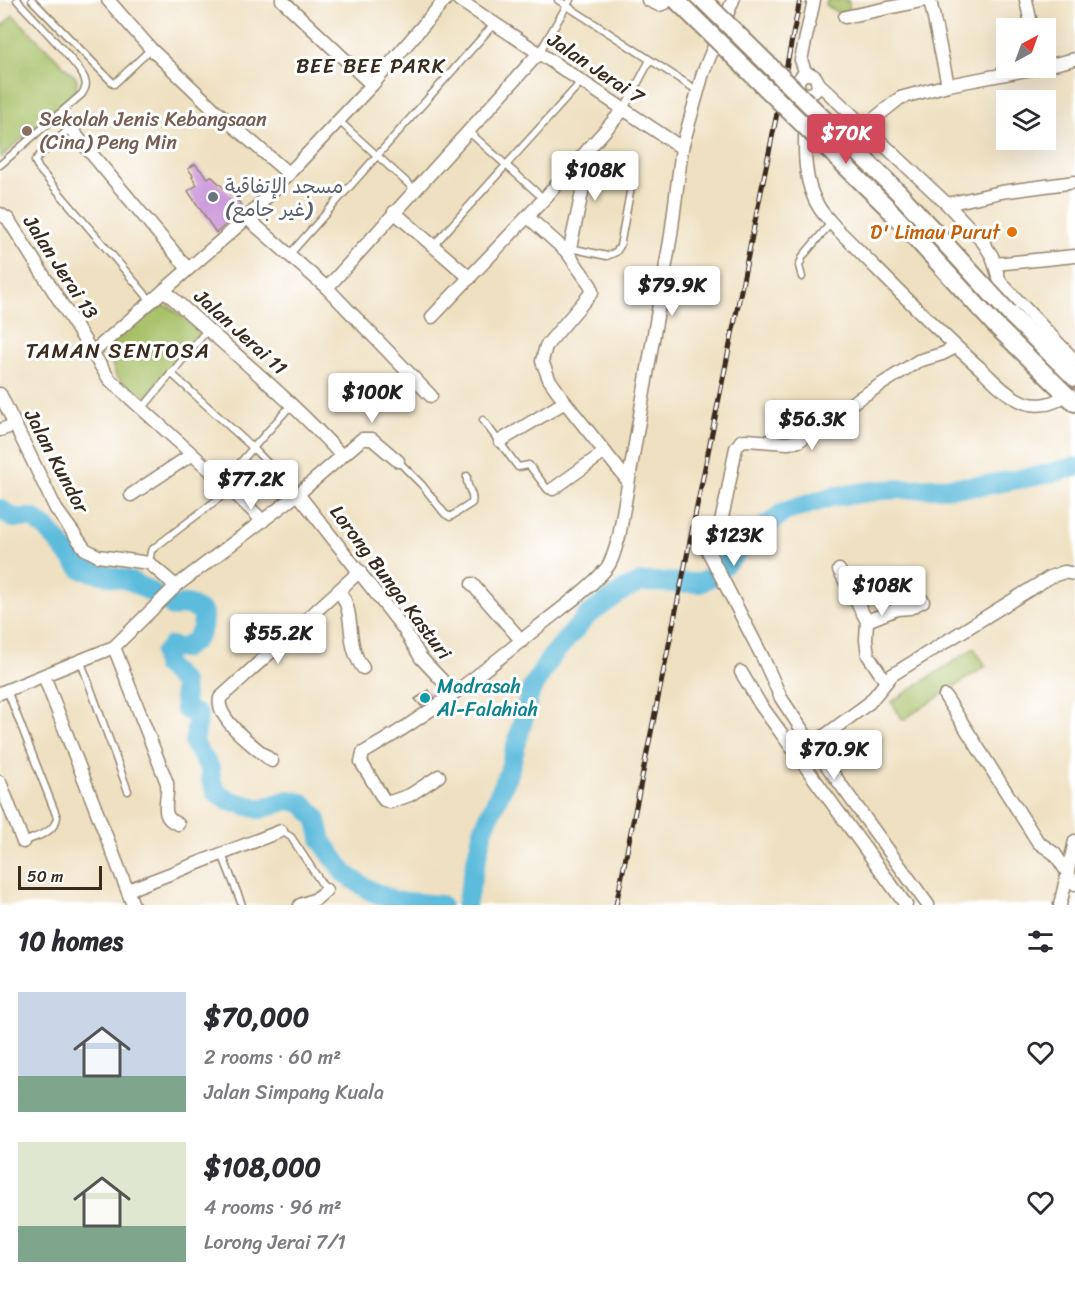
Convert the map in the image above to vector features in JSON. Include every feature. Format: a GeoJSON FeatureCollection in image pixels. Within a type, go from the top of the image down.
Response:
{"type":"FeatureCollection","features":[{"type":"Feature","properties":{"kind":"main road"},"geometry":{"type":"LineString","coordinates":[[675,0],[886,206],[994,324],[1070,398]]}},
{"type":"Feature","properties":{"kind":"main road"},"geometry":{"type":"LineString","coordinates":[[703,0],[899,193],[1008,312],[1075,378]]}},
{"type":"Feature","properties":{"kind":"street"},"geometry":{"type":"LineString","coordinates":[[108,0],[151,49],[216,111],[289,174]]}},
{"type":"Feature","properties":{"kind":"street"},"geometry":{"type":"LineString","coordinates":[[282,0],[372,85]]}},
{"type":"Feature","properties":{"kind":"street"},"geometry":{"type":"LineString","coordinates":[[292,10],[301,0]]}},
{"type":"Feature","properties":{"kind":"street"},"geometry":{"type":"LineString","coordinates":[[93,352],[247,218],[372,85],[445,0]]}},
{"type":"Feature","properties":{"kind":"street","name":"Jalan Jerai 7"},"geometry":{"type":"LineString","coordinates":[[459,0],[682,148]]}},
{"type":"Feature","properties":{"kind":"street"},"geometry":{"type":"LineString","coordinates":[[648,0],[659,5],[675,0]]}},
{"type":"Feature","properties":{"kind":"street"},"geometry":{"type":"LineString","coordinates":[[439,776],[410,795],[390,802],[384,800],[361,762],[361,757],[363,753],[454,693],[522,641],[606,569],[619,537],[671,235],[682,148],[703,74],[733,0]]}},
{"type":"Feature","properties":{"kind":"street"},"geometry":{"type":"LineString","coordinates":[[806,74],[801,60],[814,0]]}},
{"type":"Feature","properties":{"kind":"street"},"geometry":{"type":"LineString","coordinates":[[845,17],[926,0]]}},
{"type":"Feature","properties":{"kind":"street"},"geometry":{"type":"LineString","coordinates":[[930,0],[948,85]]}},
{"type":"Feature","properties":{"kind":"street"},"geometry":{"type":"LineString","coordinates":[[1026,0],[1030,18]]}},
{"type":"Feature","properties":{"kind":"street"},"geometry":{"type":"LineString","coordinates":[[327,288],[539,53]]}},
{"type":"Feature","properties":{"kind":"street"},"geometry":{"type":"LineString","coordinates":[[1056,64],[1075,59]]}},
{"type":"Feature","properties":{"kind":"street"},"geometry":{"type":"LineString","coordinates":[[806,74],[813,76],[947,204],[983,242],[1005,288],[1075,361]]}},
{"type":"Feature","properties":{"kind":"street"},"geometry":{"type":"LineString","coordinates":[[806,74],[798,81],[800,89],[806,93]]}},
{"type":"Feature","properties":{"kind":"street"},"geometry":{"type":"LineString","coordinates":[[865,126],[900,98],[948,85],[996,76]]}},
{"type":"Feature","properties":{"kind":"street"},"geometry":{"type":"LineString","coordinates":[[806,93],[816,89],[817,82]]}},
{"type":"Feature","properties":{"kind":"street"},"geometry":{"type":"LineString","coordinates":[[806,93],[807,174],[820,208],[831,222],[956,347],[1015,398],[1029,404],[1041,405],[1070,398]]}},
{"type":"Feature","properties":{"kind":"street"},"geometry":{"type":"LineString","coordinates":[[432,317],[528,217],[624,109]]}},
{"type":"Feature","properties":{"kind":"street"},"geometry":{"type":"LineString","coordinates":[[70,128],[188,269]]}},
{"type":"Feature","properties":{"kind":"street"},"geometry":{"type":"LineString","coordinates":[[569,250],[588,165],[585,154]]}},
{"type":"Feature","properties":{"kind":"street"},"geometry":{"type":"LineString","coordinates":[[947,204],[984,195],[1075,182]]}},
{"type":"Feature","properties":{"kind":"street"},"geometry":{"type":"LineString","coordinates":[[394,212],[470,278]]}},
{"type":"Feature","properties":{"kind":"street","name":"Jalan Jerai 13"},"geometry":{"type":"LineString","coordinates":[[0,214],[8,219],[109,380],[263,521]]}},
{"type":"Feature","properties":{"kind":"street"},"geometry":{"type":"LineString","coordinates":[[528,217],[569,250],[589,280],[592,292],[546,346],[542,361],[549,379],[565,402],[628,482]]}},
{"type":"Feature","properties":{"kind":"street"},"geometry":{"type":"LineString","coordinates":[[247,218],[327,288],[431,396]]}},
{"type":"Feature","properties":{"kind":"street"},"geometry":{"type":"LineString","coordinates":[[994,264],[1075,256]]}},
{"type":"Feature","properties":{"kind":"street","name":"Jalan Jerai 11"},"geometry":{"type":"LineString","coordinates":[[165,290],[292,404],[341,455]]}},
{"type":"Feature","properties":{"kind":"street"},"geometry":{"type":"LineString","coordinates":[[928,905],[812,745],[781,698],[710,555],[735,448],[741,441],[788,444],[799,441],[855,401],[918,361],[956,347]]}},
{"type":"Feature","properties":{"kind":"street","name":"Jalan Kundor"},"geometry":{"type":"LineString","coordinates":[[0,394],[56,509],[85,549],[98,556],[149,563]]}},
{"type":"Feature","properties":{"kind":"street"},"geometry":{"type":"LineString","coordinates":[[500,441],[565,402]]}},
{"type":"Feature","properties":{"kind":"street"},"geometry":{"type":"LineString","coordinates":[[0,430],[15,425]]}},
{"type":"Feature","properties":{"kind":"street"},"geometry":{"type":"LineString","coordinates":[[4,691],[114,647],[176,586],[298,494],[341,455],[366,438],[378,443],[398,461]]}},
{"type":"Feature","properties":{"kind":"street"},"geometry":{"type":"LineString","coordinates":[[554,489],[605,452]]}},
{"type":"Feature","properties":{"kind":"street"},"geometry":{"type":"LineString","coordinates":[[131,495],[191,455]]}},
{"type":"Feature","properties":{"kind":"street","name":"Lorong Bunga Kasturi"},"geometry":{"type":"LineString","coordinates":[[298,494],[403,628],[421,658],[454,693]]}},
{"type":"Feature","properties":{"kind":"street"},"geometry":{"type":"LineString","coordinates":[[149,563],[176,586]]}},
{"type":"Feature","properties":{"kind":"street"},"geometry":{"type":"LineString","coordinates":[[839,570],[867,621],[866,649],[872,663],[886,682]]}},
{"type":"Feature","properties":{"kind":"street"},"geometry":{"type":"LineString","coordinates":[[272,761],[224,717],[219,704],[220,698],[360,571]]}},
{"type":"Feature","properties":{"kind":"street"},"geometry":{"type":"LineString","coordinates":[[812,745],[869,703],[892,675],[1050,578],[1064,572],[1075,574]]}},
{"type":"Feature","properties":{"kind":"street"},"geometry":{"type":"LineString","coordinates":[[472,584],[522,641]]}},
{"type":"Feature","properties":{"kind":"street"},"geometry":{"type":"LineString","coordinates":[[339,591],[348,604],[352,645],[363,668]]}},
{"type":"Feature","properties":{"kind":"street"},"geometry":{"type":"LineString","coordinates":[[867,621],[897,609],[910,608],[922,601]]}},
{"type":"Feature","properties":{"kind":"street"},"geometry":{"type":"LineString","coordinates":[[114,647],[167,783],[166,816],[171,822],[178,824]]}},
{"type":"Feature","properties":{"kind":"street"},"geometry":{"type":"LineString","coordinates":[[741,672],[760,704],[906,905]]}},
{"type":"Feature","properties":{"kind":"street"},"geometry":{"type":"LineString","coordinates":[[44,676],[133,905]]}},
{"type":"Feature","properties":{"kind":"street"},"geometry":{"type":"LineString","coordinates":[[945,696],[1038,842],[1055,854],[1075,885]]}},
{"type":"Feature","properties":{"kind":"street"},"geometry":{"type":"LineString","coordinates":[[0,782],[23,842]]}},
{"type":"Feature","properties":{"kind":"street"},"geometry":{"type":"LineString","coordinates":[[128,890],[281,831]]}},
{"type":"Feature","properties":{"kind":"street"},"geometry":{"type":"LineString","coordinates":[[1060,905],[1075,841]]}},
{"type":"Feature","properties":{"kind":"street"},"geometry":{"type":"LineString","coordinates":[[300,905],[316,899],[326,890]]}},
{"type":"Feature","properties":{"kind":"lane"},"geometry":{"type":"LineString","coordinates":[[0,165],[82,94],[86,84],[84,77],[74,64],[17,0]]}},
{"type":"Feature","properties":{"kind":"lane"},"geometry":{"type":"LineString","coordinates":[[32,0],[114,84],[151,49]]}},
{"type":"Feature","properties":{"kind":"lane"},"geometry":{"type":"LineString","coordinates":[[558,0],[568,3],[699,92]]}},
{"type":"Feature","properties":{"kind":"lane"},"geometry":{"type":"LineString","coordinates":[[539,53],[568,3]]}},
{"type":"Feature","properties":{"kind":"lane"},"geometry":{"type":"LineString","coordinates":[[289,255],[495,24]]}},
{"type":"Feature","properties":{"kind":"lane"},"geometry":{"type":"LineString","coordinates":[[624,109],[650,60]]}},
{"type":"Feature","properties":{"kind":"lane"},"geometry":{"type":"LineString","coordinates":[[433,246],[582,81]]}},
{"type":"Feature","properties":{"kind":"lane"},"geometry":{"type":"LineString","coordinates":[[339,120],[414,189]]}},
{"type":"Feature","properties":{"kind":"lane"},"geometry":{"type":"LineString","coordinates":[[70,128],[35,161],[39,169],[151,301]]}},
{"type":"Feature","properties":{"kind":"lane"},"geometry":{"type":"LineString","coordinates":[[468,131],[544,199]]}},
{"type":"Feature","properties":{"kind":"lane"},"geometry":{"type":"LineString","coordinates":[[569,250],[607,256],[616,252],[620,246],[633,176]]}},
{"type":"Feature","properties":{"kind":"lane"},"geometry":{"type":"LineString","coordinates":[[802,277],[799,266],[803,256],[831,222]]}},
{"type":"Feature","properties":{"kind":"lane"},"geometry":{"type":"LineString","coordinates":[[141,410],[207,330]]}},
{"type":"Feature","properties":{"kind":"lane"},"geometry":{"type":"LineString","coordinates":[[171,373],[253,448],[298,494]]}},
{"type":"Feature","properties":{"kind":"lane"},"geometry":{"type":"LineString","coordinates":[[149,563],[154,548],[227,486],[253,448],[292,404]]}},
{"type":"Feature","properties":{"kind":"lane"},"geometry":{"type":"LineString","coordinates":[[483,420],[518,467],[529,465],[548,490],[554,489]]}},
{"type":"Feature","properties":{"kind":"lane"},"geometry":{"type":"LineString","coordinates":[[398,461],[450,517],[472,503],[474,498],[467,486],[467,477]]}},
{"type":"Feature","properties":{"kind":"lane"},"geometry":{"type":"LineString","coordinates":[[81,662],[128,791]]}},
{"type":"Feature","properties":{"kind":"lane"},"geometry":{"type":"LineString","coordinates":[[4,691],[57,817],[56,824],[50,831],[23,842]]}},
{"type":"Feature","properties":{"kind":"lane"},"geometry":{"type":"LineString","coordinates":[[281,831],[291,837],[326,890]]}},
{"type":"Feature","properties":{"kind":"lane"},"geometry":{"type":"LineString","coordinates":[[221,853],[242,905]]}},
{"type":"Feature","properties":{"kind":"green space"},"geometry":{"type":"Polygon","coordinates":[[[827,0],[848,0],[850,11],[839,14],[826,5],[827,0]]]}},
{"type":"Feature","properties":{"kind":"green space"},"geometry":{"type":"Polygon","coordinates":[[[13,15],[77,79],[76,91],[0,158],[0,28],[13,15]]]}},
{"type":"Feature","properties":{"kind":"green space","name":"TAMAN SENTOSA"},"geometry":{"type":"Polygon","coordinates":[[[156,305],[170,307],[200,332],[143,400],[116,376],[107,348],[156,305]]]}},
{"type":"Feature","properties":{"kind":"green space"},"geometry":{"type":"Polygon","coordinates":[[[974,648],[986,666],[903,720],[891,702],[974,648]]]}},
{"type":"Feature","properties":{"kind":"building","name":"مسجد الإتفاقية (غير جامع)"},"geometry":{"type":"Polygon","coordinates":[[[195,164],[208,178],[211,176],[240,203],[241,212],[216,233],[188,191],[197,185],[188,169],[195,164]]]}},
{"type":"Feature","properties":{"kind":"building","name":"Madrasah Al-Falahiah"},"geometry":{"type":"Polygon","coordinates":[[[429,690],[434,697],[421,706],[415,699],[429,690]]]}},
{"type":"Feature","properties":{"kind":"waterway"},"geometry":{"type":"LineString","coordinates":[[466,905],[483,830],[508,775],[531,690],[551,657],[588,615],[625,589],[642,582],[700,583],[713,576],[759,531],[784,512],[831,497],[882,490],[981,486],[1075,467]]}},
{"type":"Feature","properties":{"kind":"waterway"},"geometry":{"type":"LineString","coordinates":[[0,509],[13,518],[33,518],[48,530],[81,569],[131,581],[153,593]]}},
{"type":"Feature","properties":{"kind":"waterway"},"geometry":{"type":"LineString","coordinates":[[173,607],[187,604],[203,613],[201,630],[196,639],[182,649],[171,646],[164,654],[165,665],[183,683],[185,709],[198,715],[194,744],[210,768],[211,780],[217,793],[228,800],[260,809],[289,800],[302,803],[316,817],[322,841],[345,874],[369,890],[395,901],[441,905]]}},
{"type":"Feature","properties":{"kind":"railway"},"geometry":{"type":"LineString","coordinates":[[616,905],[800,0]]}},
{"type":"Feature","properties":{"kind":"place","name":"Sekolah Jenis Kebangsaan (Cina) Peng Min"},"geometry":{"type":"Point","coordinates":[27,131]}},
{"type":"Feature","properties":{"kind":"place","name":"مسجد الإتفاقية (غير جامع)"},"geometry":{"type":"Point","coordinates":[213,197]}},
{"type":"Feature","properties":{"kind":"place","name":"D' Limau Purut"},"geometry":{"type":"Point","coordinates":[1012,232]}},
{"type":"Feature","properties":{"kind":"place","name":"Madrasah Al-Falahiah"},"geometry":{"type":"Point","coordinates":[425,698]}},
{"type":"Feature","properties":{"kind":"district","name":"BEE BEE PARK"},"geometry":{"type":"Point","coordinates":[371,66]}},
{"type":"Feature","properties":{"kind":"district","name":"TAMAN SENTOSA"},"geometry":{"type":"Point","coordinates":[118,351]}}]}
